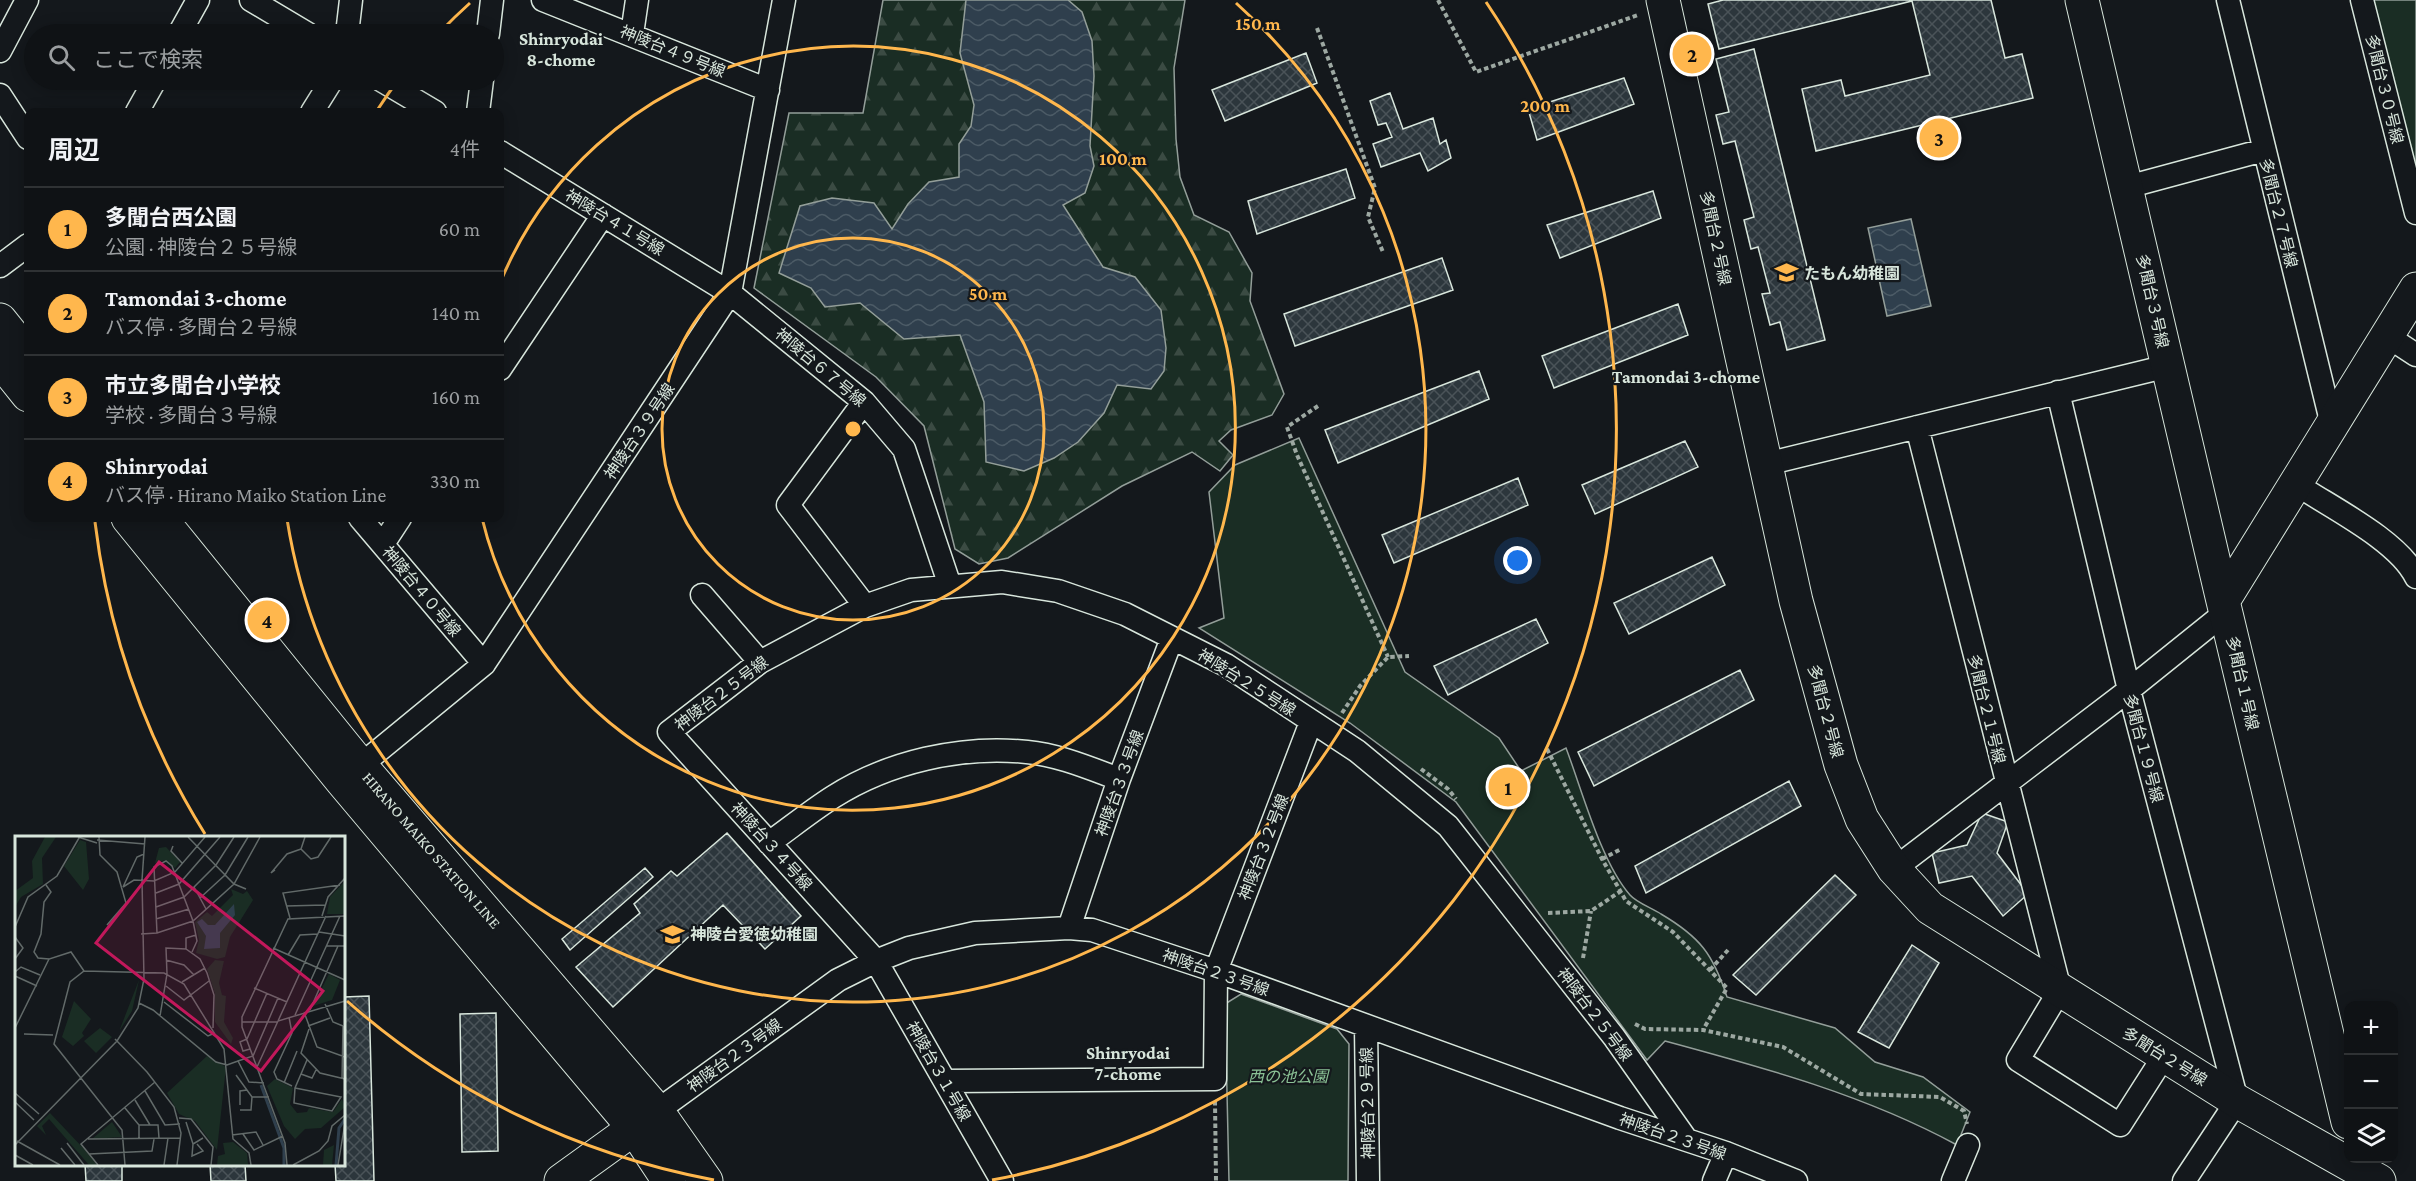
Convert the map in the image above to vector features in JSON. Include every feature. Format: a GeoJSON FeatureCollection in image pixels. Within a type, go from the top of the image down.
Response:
{"type":"FeatureCollection","features":[{"type":"Feature","properties":{"kind":"street"},"geometry":{"type":"LineString","coordinates":[[0,51],[27,0]]}},
{"type":"Feature","properties":{"kind":"street"},"geometry":{"type":"LineString","coordinates":[[185,24],[198,0]]}},
{"type":"Feature","properties":{"kind":"street"},"geometry":{"type":"LineString","coordinates":[[251,0],[291,24]]}},
{"type":"Feature","properties":{"kind":"street"},"geometry":{"type":"LineString","coordinates":[[349,24],[351,0]]}},
{"type":"Feature","properties":{"kind":"street"},"geometry":{"type":"LineString","coordinates":[[489,24],[492,0]]}},
{"type":"Feature","properties":{"kind":"street","name":"神陵台４９号線"},"geometry":{"type":"LineString","coordinates":[[543,0],[768,90]]}},
{"type":"Feature","properties":{"kind":"street"},"geometry":{"type":"LineString","coordinates":[[632,34],[637,0]]}},
{"type":"Feature","properties":{"kind":"street","name":"神陵台３９号線"},"geometry":{"type":"LineString","coordinates":[[351,773],[484,664],[730,292],[784,0]]}},
{"type":"Feature","properties":{"kind":"street","name":"多聞台３号線"},"geometry":{"type":"LineString","coordinates":[[2082,0],[2225,607]]}},
{"type":"Feature","properties":{"kind":"street","name":"多聞台２７号線"},"geometry":{"type":"LineString","coordinates":[[2228,0],[2332,425]]}},
{"type":"Feature","properties":{"kind":"street","name":"多聞台３０号線"},"geometry":{"type":"LineString","coordinates":[[2362,0],[2416,213]]}},
{"type":"Feature","properties":{"kind":"street","name":"多聞台２号線"},"geometry":{"type":"LineString","coordinates":[[1663,3],[1796,601],[1841,765],[1862,819],[1894,869],[1930,908],[2237,1101],[2365,1170]]}},
{"type":"Feature","properties":{"kind":"street"},"geometry":{"type":"LineString","coordinates":[[139,108],[149,90]]}},
{"type":"Feature","properties":{"kind":"street"},"geometry":{"type":"LineString","coordinates":[[314,108],[326,90]]}},
{"type":"Feature","properties":{"kind":"street"},"geometry":{"type":"LineString","coordinates":[[398,90],[428,108]]}},
{"type":"Feature","properties":{"kind":"street"},"geometry":{"type":"LineString","coordinates":[[478,108],[481,90]]}},
{"type":"Feature","properties":{"kind":"street"},"geometry":{"type":"LineString","coordinates":[[0,95],[24,132]]}},
{"type":"Feature","properties":{"kind":"street"},"geometry":{"type":"LineString","coordinates":[[2127,187],[2264,150]]}},
{"type":"Feature","properties":{"kind":"street","name":"神陵台４１号線"},"geometry":{"type":"LineString","coordinates":[[504,154],[730,292]]}},
{"type":"Feature","properties":{"kind":"street"},"geometry":{"type":"LineString","coordinates":[[504,363],[603,215]]}},
{"type":"Feature","properties":{"kind":"street"},"geometry":{"type":"LineString","coordinates":[[0,266],[24,248]]}},
{"type":"Feature","properties":{"kind":"street"},"geometry":{"type":"LineString","coordinates":[[1894,869],[2129,690],[2225,607],[2296,484],[2416,289]]}},
{"type":"Feature","properties":{"kind":"street","name":"神陵台６７号線"},"geometry":{"type":"LineString","coordinates":[[730,292],[864,402],[904,449],[950,586]]}},
{"type":"Feature","properties":{"kind":"street"},"geometry":{"type":"LineString","coordinates":[[0,320],[24,350]]}},
{"type":"Feature","properties":{"kind":"street"},"geometry":{"type":"LineString","coordinates":[[2387,336],[2416,355]]}},
{"type":"Feature","properties":{"kind":"street"},"geometry":{"type":"LineString","coordinates":[[0,360],[24,391]]}},
{"type":"Feature","properties":{"kind":"street"},"geometry":{"type":"LineString","coordinates":[[1766,464],[2168,366]]}},
{"type":"Feature","properties":{"kind":"street","name":"多聞台１９号線"},"geometry":{"type":"LineString","coordinates":[[2058,392],[2129,690],[2237,1101]]}},
{"type":"Feature","properties":{"kind":"street"},"geometry":{"type":"LineString","coordinates":[[864,402],[788,505],[865,606]]}},
{"type":"Feature","properties":{"kind":"street","name":"多聞台２１号線"},"geometry":{"type":"LineString","coordinates":[[1917,427],[2060,990]]}},
{"type":"Feature","properties":{"kind":"street"},"geometry":{"type":"LineString","coordinates":[[2296,484],[2382,541],[2411,567],[2416,577]]}},
{"type":"Feature","properties":{"kind":"street","name":"HIRANO MAIKO STATION LINE"},"geometry":{"type":"LineString","coordinates":[[131,522],[351,773],[645,1120],[706,1181]]}},
{"type":"Feature","properties":{"kind":"street","name":"HIRANO MAIKO STATION LINE"},"geometry":{"type":"LineString","coordinates":[[163,522],[351,773]]}},
{"type":"Feature","properties":{"kind":"street","name":"神陵台４０号線"},"geometry":{"type":"LineString","coordinates":[[364,522],[484,664]]}},
{"type":"Feature","properties":{"kind":"street"},"geometry":{"type":"LineString","coordinates":[[383,544],[397,522]]}},
{"type":"Feature","properties":{"kind":"street","name":"神陵台２５号線"},"geometry":{"type":"LineString","coordinates":[[669,732],[760,662],[865,606],[911,590],[1002,582],[1058,591],[1125,614],[1226,665],[1357,752],[1448,826],[1614,1037],[1686,1139]]}},
{"type":"Feature","properties":{"kind":"street"},"geometry":{"type":"LineString","coordinates":[[702,595],[760,662]]}},
{"type":"Feature","properties":{"kind":"street","name":"多聞台１号線"},"geometry":{"type":"LineString","coordinates":[[2225,607],[2346,1109]]}},
{"type":"Feature","properties":{"kind":"street","name":"神陵台３３号線"},"geometry":{"type":"LineString","coordinates":[[1069,928],[1119,779],[1172,638]]}},
{"type":"Feature","properties":{"kind":"street","name":"神陵台３２号線"},"geometry":{"type":"LineString","coordinates":[[1216,971],[1320,728]]}},
{"type":"Feature","properties":{"kind":"street","name":"神陵台３４号線"},"geometry":{"type":"LineString","coordinates":[[669,732],[876,961]]}},
{"type":"Feature","properties":{"kind":"street"},"geometry":{"type":"LineString","coordinates":[[769,843],[834,796],[898,766],[963,753],[1026,752],[1071,760],[1119,779]]}},
{"type":"Feature","properties":{"kind":"street","name":"神陵台２３号線"},"geometry":{"type":"LineString","coordinates":[[645,1120],[838,980],[876,961],[909,948],[975,933],[1069,928],[1092,930],[1216,971],[1620,1118],[1726,1153],[1796,1181]]}},
{"type":"Feature","properties":{"kind":"street","name":"神陵台３１号線"},"geometry":{"type":"LineString","coordinates":[[876,961],[1002,1181]]}},
{"type":"Feature","properties":{"kind":"street"},"geometry":{"type":"LineString","coordinates":[[945,1081],[1215,1079],[1216,971]]}},
{"type":"Feature","properties":{"kind":"street"},"geometry":{"type":"LineString","coordinates":[[2060,990],[2018,1060],[2120,1125],[2164,1056]]}},
{"type":"Feature","properties":{"kind":"street","name":"神陵台２９号線"},"geometry":{"type":"LineString","coordinates":[[1366,1026],[1368,1181]]}},
{"type":"Feature","properties":{"kind":"street"},"geometry":{"type":"LineString","coordinates":[[2184,1181],[2237,1101]]}},
{"type":"Feature","properties":{"kind":"street"},"geometry":{"type":"LineString","coordinates":[[561,1181],[645,1120]]}},
{"type":"Feature","properties":{"kind":"street","name":"HIRANO MAIKO STATION LINE"},"geometry":{"type":"LineString","coordinates":[[645,1120],[669,1181]]}},
{"type":"Feature","properties":{"kind":"street"},"geometry":{"type":"LineString","coordinates":[[1953,1181],[1968,1145]]}},
{"type":"Feature","properties":{"kind":"street"},"geometry":{"type":"LineString","coordinates":[[1714,1181],[1726,1153]]}},
{"type":"Feature","properties":{"kind":"path"},"geometry":{"type":"LineString","coordinates":[[1438,0],[1476,72],[1663,3]]}},
{"type":"Feature","properties":{"kind":"path"},"geometry":{"type":"LineString","coordinates":[[1317,28],[1375,188],[1368,217],[1383,252]]}},
{"type":"Feature","properties":{"kind":"path"},"geometry":{"type":"LineString","coordinates":[[1318,406],[1287,427],[1297,455],[1388,657]]}},
{"type":"Feature","properties":{"kind":"path"},"geometry":{"type":"LineString","coordinates":[[1320,728],[1388,657],[1409,656]]}},
{"type":"Feature","properties":{"kind":"path"},"geometry":{"type":"LineString","coordinates":[[1547,749],[1602,859],[1626,901],[1673,932],[1727,988],[1703,1030]]}},
{"type":"Feature","properties":{"kind":"path"},"geometry":{"type":"LineString","coordinates":[[1602,859],[1621,849]]}},
{"type":"Feature","properties":{"kind":"path"},"geometry":{"type":"LineString","coordinates":[[1548,913],[1591,911],[1621,891]]}},
{"type":"Feature","properties":{"kind":"path"},"geometry":{"type":"LineString","coordinates":[[1583,959],[1591,911]]}},
{"type":"Feature","properties":{"kind":"path"},"geometry":{"type":"LineString","coordinates":[[1710,970],[1728,951]]}},
{"type":"Feature","properties":{"kind":"path"},"geometry":{"type":"LineString","coordinates":[[1633,1023],[1645,1029],[1703,1030],[1783,1047],[1860,1094],[1940,1097],[1964,1111],[1968,1129],[1968,1145]]}},
{"type":"Feature","properties":{"kind":"path"},"geometry":{"type":"LineString","coordinates":[[1215,1079],[1216,1181]]}},
{"type":"Feature","properties":{"kind":"green space"},"geometry":{"type":"Polygon","coordinates":[[[883,0],[1185,0],[1174,68],[1176,139],[1180,177],[1194,215],[1229,232],[1252,273],[1250,301],[1284,394],[1272,415],[1231,430],[1219,441],[1233,455],[1220,471],[1192,452],[1122,486],[1008,558],[979,564],[955,549],[924,426],[876,377],[754,288],[789,113],[863,113],[883,0]]]}},
{"type":"Feature","properties":{"kind":"green space"},"geometry":{"type":"Polygon","coordinates":[[[2373,0],[2416,0],[2416,176],[2373,0]]]}},
{"type":"Feature","properties":{"kind":"green space"},"geometry":{"type":"Polygon","coordinates":[[[1299,438],[1405,672],[1499,738],[1521,771],[1566,748],[1601,845],[1620,881],[1633,898],[1674,922],[1695,939],[1710,958],[1727,997],[1835,1028],[1875,1062],[1923,1077],[1970,1112],[1957,1145],[1887,1111],[1851,1097],[1702,1051],[1665,1041],[1647,1060],[1456,802],[1350,723],[1199,628],[1224,618],[1209,492],[1235,465],[1299,438]]]}},
{"type":"Feature","properties":{"kind":"green space","name":"西の池公園"},"geometry":{"type":"Polygon","coordinates":[[[1241,994],[1337,1029],[1349,1044],[1348,1181],[1229,1181],[1225,1004],[1241,994]]]}},
{"type":"Feature","properties":{"kind":"water"},"geometry":{"type":"Polygon","coordinates":[[[966,0],[1068,0],[1082,12],[1092,41],[1094,76],[1090,146],[1094,166],[1085,193],[1063,205],[1103,267],[1135,277],[1161,310],[1166,348],[1164,371],[1151,389],[1117,385],[1104,413],[1078,442],[1054,458],[1024,471],[986,462],[984,402],[960,335],[904,339],[860,303],[825,307],[811,288],[779,273],[800,206],[832,198],[874,203],[892,229],[908,204],[929,182],[959,177],[959,144],[971,126],[974,105],[960,53],[966,0]]]}},
{"type":"Feature","properties":{"kind":"water"},"geometry":{"type":"Polygon","coordinates":[[[1911,219],[1931,306],[1887,316],[1868,228],[1911,219]]]}},
{"type":"Feature","properties":{"kind":"building"},"geometry":{"type":"Polygon","coordinates":[[[1723,0],[1991,0],[2005,58],[2022,54],[2033,98],[1816,151],[1802,89],[1841,80],[1845,96],[1930,75],[1912,1],[1719,49],[1708,4],[1723,0]]]}},
{"type":"Feature","properties":{"kind":"building"},"geometry":{"type":"Polygon","coordinates":[[[1754,49],[1825,340],[1787,350],[1780,322],[1770,325],[1762,294],[1770,293],[1758,247],[1751,249],[1744,220],[1754,217],[1735,141],[1723,144],[1716,115],[1729,112],[1716,59],[1754,49]]]}},
{"type":"Feature","properties":{"kind":"building"},"geometry":{"type":"Polygon","coordinates":[[[1306,53],[1317,83],[1225,121],[1212,90],[1306,53]]]}},
{"type":"Feature","properties":{"kind":"building"},"geometry":{"type":"Polygon","coordinates":[[[1624,78],[1634,104],[1537,140],[1528,109],[1624,78]]]}},
{"type":"Feature","properties":{"kind":"building"},"geometry":{"type":"Polygon","coordinates":[[[1390,93],[1403,129],[1433,118],[1440,144],[1446,140],[1451,158],[1428,171],[1420,153],[1381,167],[1373,144],[1392,137],[1386,123],[1378,125],[1370,101],[1390,93]]]}},
{"type":"Feature","properties":{"kind":"building"},"geometry":{"type":"Polygon","coordinates":[[[1346,169],[1355,198],[1257,234],[1248,201],[1346,169]]]}},
{"type":"Feature","properties":{"kind":"building"},"geometry":{"type":"Polygon","coordinates":[[[1653,191],[1661,218],[1560,258],[1547,225],[1653,191]]]}},
{"type":"Feature","properties":{"kind":"building"},"geometry":{"type":"Polygon","coordinates":[[[1442,258],[1453,290],[1295,346],[1284,314],[1442,258]]]}},
{"type":"Feature","properties":{"kind":"building"},"geometry":{"type":"Polygon","coordinates":[[[1678,304],[1688,335],[1554,388],[1542,356],[1678,304]]]}},
{"type":"Feature","properties":{"kind":"building"},"geometry":{"type":"Polygon","coordinates":[[[1479,371],[1489,399],[1338,463],[1325,430],[1479,371]]]}},
{"type":"Feature","properties":{"kind":"building"},"geometry":{"type":"Polygon","coordinates":[[[1685,441],[1698,467],[1595,514],[1582,485],[1685,441]]]}},
{"type":"Feature","properties":{"kind":"building"},"geometry":{"type":"Polygon","coordinates":[[[1518,478],[1528,505],[1394,563],[1382,535],[1518,478]]]}},
{"type":"Feature","properties":{"kind":"building"},"geometry":{"type":"Polygon","coordinates":[[[1712,557],[1725,585],[1629,634],[1614,603],[1712,557]]]}},
{"type":"Feature","properties":{"kind":"building"},"geometry":{"type":"Polygon","coordinates":[[[1536,619],[1548,643],[1448,695],[1434,666],[1536,619]]]}},
{"type":"Feature","properties":{"kind":"building"},"geometry":{"type":"Polygon","coordinates":[[[1740,670],[1754,700],[1594,786],[1578,752],[1740,670]]]}},
{"type":"Feature","properties":{"kind":"building"},"geometry":{"type":"Polygon","coordinates":[[[1789,781],[1801,806],[1646,893],[1635,866],[1789,781]]]}},
{"type":"Feature","properties":{"kind":"building"},"geometry":{"type":"Polygon","coordinates":[[[1982,813],[2008,822],[1997,853],[2028,894],[2003,916],[1972,876],[1939,883],[1932,853],[1967,845],[1982,813]]]}},
{"type":"Feature","properties":{"kind":"building"},"geometry":{"type":"Polygon","coordinates":[[[727,833],[801,916],[765,949],[723,905],[613,1007],[576,967],[640,913],[634,904],[671,871],[677,876],[727,833]]]}},
{"type":"Feature","properties":{"kind":"building"},"geometry":{"type":"Polygon","coordinates":[[[645,868],[653,877],[570,950],[562,939],[645,868]]]}},
{"type":"Feature","properties":{"kind":"building"},"geometry":{"type":"Polygon","coordinates":[[[1835,875],[1856,895],[1756,995],[1733,975],[1835,875]]]}},
{"type":"Feature","properties":{"kind":"building"},"geometry":{"type":"Polygon","coordinates":[[[1912,945],[1939,963],[1889,1048],[1858,1032],[1912,945]]]}},
{"type":"Feature","properties":{"kind":"building"},"geometry":{"type":"Polygon","coordinates":[[[369,996],[374,1181],[336,1181],[335,1166],[345,1166],[345,997],[369,996]]]}},
{"type":"Feature","properties":{"kind":"building"},"geometry":{"type":"Polygon","coordinates":[[[496,1013],[498,1151],[462,1152],[460,1014],[496,1013]]]}},
{"type":"Feature","properties":{"kind":"building"},"geometry":{"type":"Polygon","coordinates":[[[85,1166],[122,1166],[122,1181],[86,1181],[85,1166]]]}},
{"type":"Feature","properties":{"kind":"building"},"geometry":{"type":"Polygon","coordinates":[[[210,1166],[245,1166],[246,1181],[211,1181],[210,1166]]]}},
{"type":"Feature","properties":{"kind":"place","name":"Tamondai 3-chome"},"geometry":{"type":"Point","coordinates":[1692,54]}},
{"type":"Feature","properties":{"kind":"place","name":"市立多聞台小学校"},"geometry":{"type":"Point","coordinates":[1939,138]}},
{"type":"Feature","properties":{"kind":"place","name":"たもん幼稚園"},"geometry":{"type":"Point","coordinates":[1786,273]}},
{"type":"Feature","properties":{"kind":"place","name":"Shinryodai"},"geometry":{"type":"Point","coordinates":[267,620]}},
{"type":"Feature","properties":{"kind":"place","name":"多聞台西公園"},"geometry":{"type":"Point","coordinates":[1508,787]}},
{"type":"Feature","properties":{"kind":"place","name":"神陵台愛徳幼稚園"},"geometry":{"type":"Point","coordinates":[672,934]}},
{"type":"Feature","properties":{"kind":"district","name":"Shinryodai 8-chome"},"geometry":{"type":"Point","coordinates":[561,49]}},
{"type":"Feature","properties":{"kind":"district","name":"Tamondai 3-chome"},"geometry":{"type":"Point","coordinates":[1686,377]}},
{"type":"Feature","properties":{"kind":"district","name":"Shinryodai 7-chome"},"geometry":{"type":"Point","coordinates":[1128,1063]}}]}
